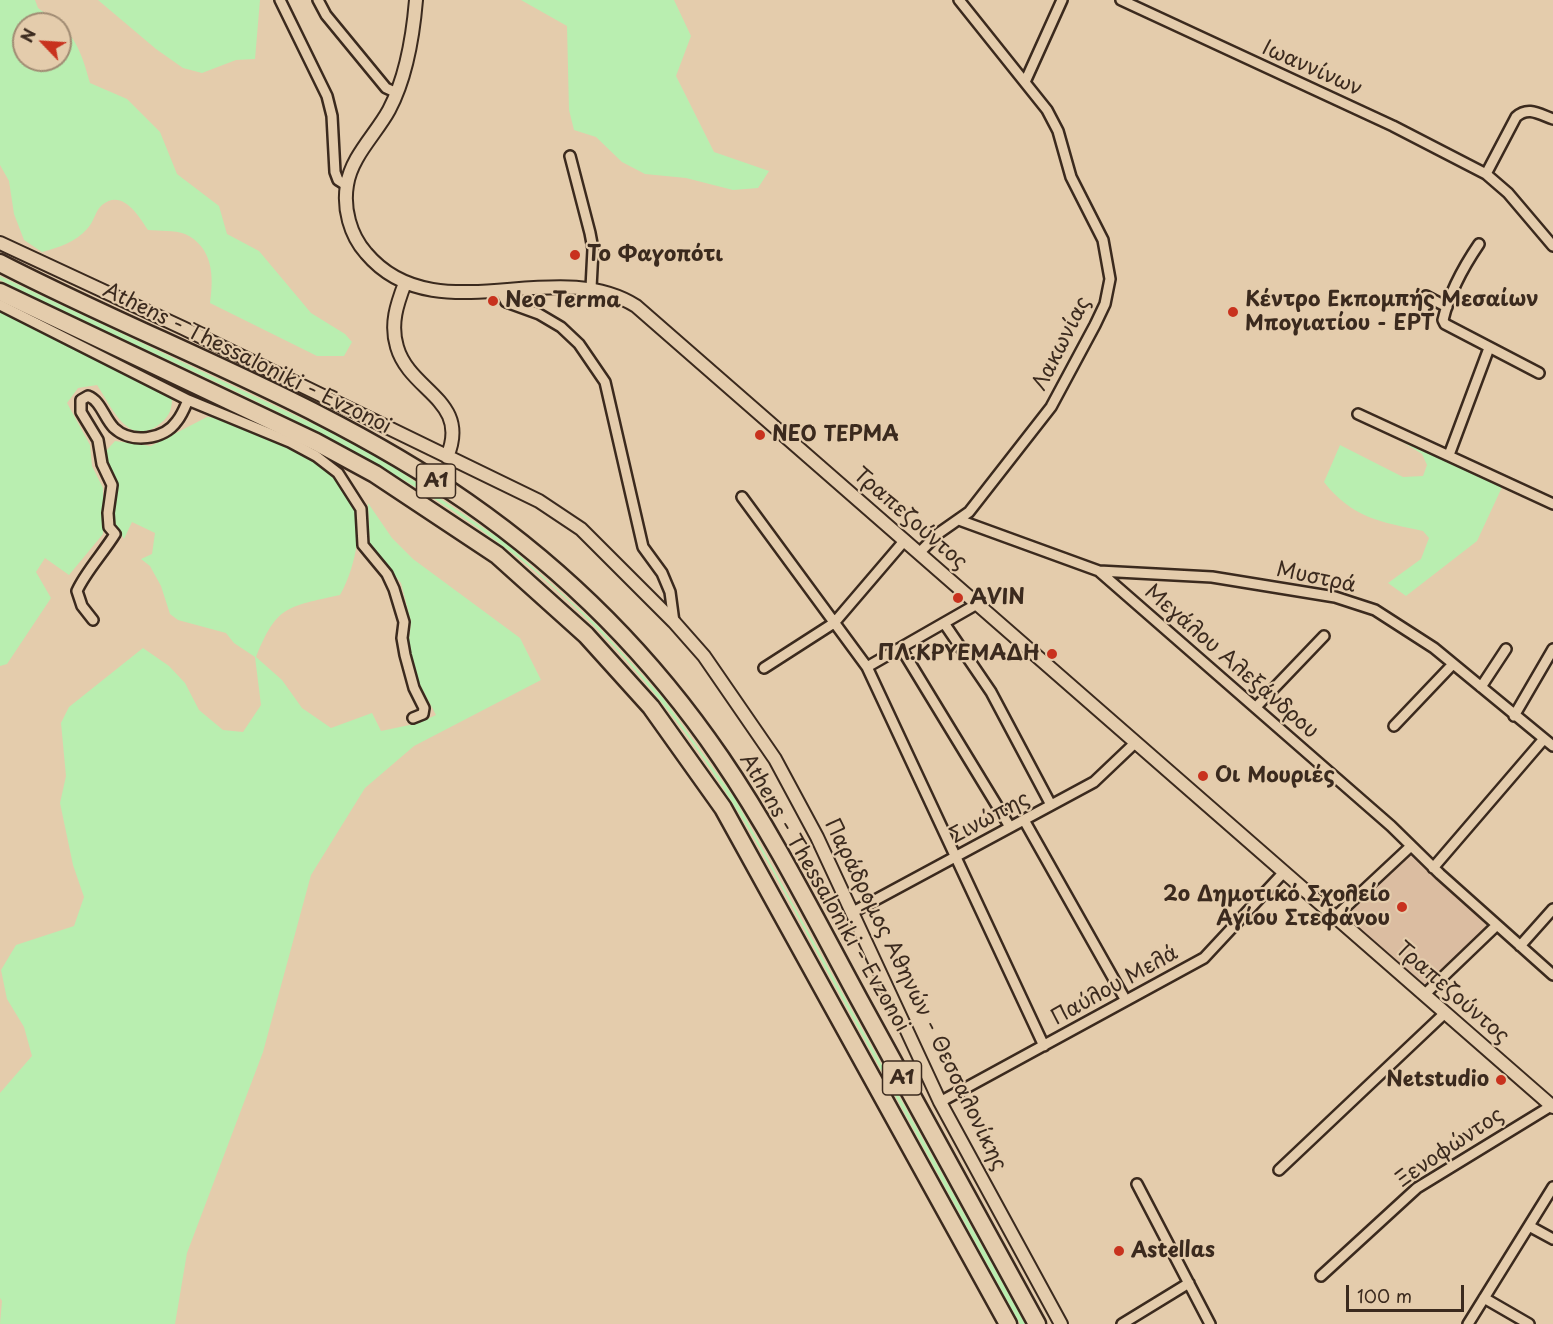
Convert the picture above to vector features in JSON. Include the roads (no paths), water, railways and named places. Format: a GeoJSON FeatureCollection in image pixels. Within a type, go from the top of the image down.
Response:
{"type":"FeatureCollection","features":[{"type":"Feature","properties":{"kind":"highway","name":"Athens - Thessaloniki - Evzonoi"},"geometry":{"type":"LineString","coordinates":[[0,263],[130,327],[327,418],[388,451],[513,535],[559,573],[606,619],[671,691],[744,793],[1037,1324]]}},
{"type":"Feature","properties":{"kind":"highway","name":"Athens - Thessaloniki - Evzonoi"},"geometry":{"type":"LineString","coordinates":[[0,292],[316,442],[375,474],[497,555],[586,635],[662,722],[723,808],[1008,1324]]}},
{"type":"Feature","properties":{"kind":"main road","name":"Τραπεζούντος"},"geometry":{"type":"LineString","coordinates":[[416,0],[397,93],[382,123],[352,169],[346,185],[347,213],[354,236],[375,264],[405,283],[441,292],[591,288],[615,294],[646,314],[1552,1107]]}},
{"type":"Feature","properties":{"kind":"main road","name":"Παράδρομος Αθηνών - Θεσσαλονίκης"},"geometry":{"type":"LineString","coordinates":[[0,243],[312,390],[539,501],[564,516],[602,548],[704,656],[775,759],[817,837],[940,1102],[1061,1324]]}},
{"type":"Feature","properties":{"kind":"main road"},"geometry":{"type":"LineString","coordinates":[[405,283],[394,320],[397,349],[453,423],[454,441],[447,457]]}},
{"type":"Feature","properties":{"kind":"street"},"geometry":{"type":"LineString","coordinates":[[280,0],[327,96],[332,116],[334,172],[338,180],[346,185]]}},
{"type":"Feature","properties":{"kind":"street"},"geometry":{"type":"LineString","coordinates":[[318,0],[326,15],[386,88],[397,93]]}},
{"type":"Feature","properties":{"kind":"street","name":"Λακωνίας"},"geometry":{"type":"LineString","coordinates":[[919,553],[939,533],[959,520],[1051,407],[1082,352],[1109,289],[1108,262],[1103,240],[1071,177],[1058,130],[1047,110],[959,0]]}},
{"type":"Feature","properties":{"kind":"street"},"geometry":{"type":"LineString","coordinates":[[1025,82],[1062,0]]}},
{"type":"Feature","properties":{"kind":"street","name":"Ιωαννίνων"},"geometry":{"type":"LineString","coordinates":[[1121,0],[1393,126],[1486,174],[1508,193],[1553,246]]}},
{"type":"Feature","properties":{"kind":"street"},"geometry":{"type":"LineString","coordinates":[[1486,174],[1516,117],[1521,112],[1533,111],[1553,119]]}},
{"type":"Feature","properties":{"kind":"street"},"geometry":{"type":"LineString","coordinates":[[570,156],[593,249],[591,288]]}},
{"type":"Feature","properties":{"kind":"street"},"geometry":{"type":"LineString","coordinates":[[1479,244],[1470,257],[1443,320],[1445,324],[1539,373]]}},
{"type":"Feature","properties":{"kind":"street"},"geometry":{"type":"LineString","coordinates":[[500,290],[506,302],[547,318],[567,332],[579,344],[605,382],[643,547],[662,573],[670,592],[674,622]]}},
{"type":"Feature","properties":{"kind":"street"},"geometry":{"type":"LineString","coordinates":[[1426,296],[1447,307]]}},
{"type":"Feature","properties":{"kind":"street"},"geometry":{"type":"LineString","coordinates":[[0,305],[188,400],[251,425],[316,456],[338,473],[354,494],[361,509],[363,545],[387,574],[404,622],[402,638],[407,664],[424,708],[423,714],[413,717]]}},
{"type":"Feature","properties":{"kind":"street"},"geometry":{"type":"LineString","coordinates":[[1449,455],[1489,348]]}},
{"type":"Feature","properties":{"kind":"street"},"geometry":{"type":"LineString","coordinates":[[93,620],[82,606],[76,591],[115,534],[109,527],[108,513],[112,485],[102,464],[98,440],[81,412],[81,400],[88,396],[94,398],[115,429],[123,434],[144,439],[154,437],[171,428],[188,400]]}},
{"type":"Feature","properties":{"kind":"street"},"geometry":{"type":"LineString","coordinates":[[1358,414],[1553,504]]}},
{"type":"Feature","properties":{"kind":"street"},"geometry":{"type":"LineString","coordinates":[[742,497],[867,667],[1044,1046]]}},
{"type":"Feature","properties":{"kind":"street"},"geometry":{"type":"LineString","coordinates":[[959,520],[1099,571]]}},
{"type":"Feature","properties":{"kind":"street"},"geometry":{"type":"LineString","coordinates":[[764,668],[834,623],[904,540]]}},
{"type":"Feature","properties":{"kind":"street","name":"Μυστρά"},"geometry":{"type":"LineString","coordinates":[[1099,571],[1212,577],[1335,597],[1388,618],[1453,664],[1550,743]]}},
{"type":"Feature","properties":{"kind":"street","name":"Μεγάλου Αλεξάνδρου"},"geometry":{"type":"LineString","coordinates":[[1099,571],[1256,707],[1553,975]]}},
{"type":"Feature","properties":{"kind":"street"},"geometry":{"type":"LineString","coordinates":[[867,667],[977,604]]}},
{"type":"Feature","properties":{"kind":"street"},"geometry":{"type":"LineString","coordinates":[[944,623],[991,692],[1051,805]]}},
{"type":"Feature","properties":{"kind":"street"},"geometry":{"type":"LineString","coordinates":[[1256,707],[1324,636]]}},
{"type":"Feature","properties":{"kind":"street"},"geometry":{"type":"LineString","coordinates":[[901,648],[1010,827]]}},
{"type":"Feature","properties":{"kind":"street"},"geometry":{"type":"LineString","coordinates":[[1481,687],[1506,649]]}},
{"type":"Feature","properties":{"kind":"street"},"geometry":{"type":"LineString","coordinates":[[1514,716],[1553,649]]}},
{"type":"Feature","properties":{"kind":"street"},"geometry":{"type":"LineString","coordinates":[[1394,726],[1453,664]]}},
{"type":"Feature","properties":{"kind":"street","name":"Σινώπης"},"geometry":{"type":"LineString","coordinates":[[853,912],[1094,782],[1135,742]]}},
{"type":"Feature","properties":{"kind":"street"},"geometry":{"type":"LineString","coordinates":[[1433,868],[1550,743]]}},
{"type":"Feature","properties":{"kind":"street"},"geometry":{"type":"LineString","coordinates":[[1024,820],[1125,999]]}},
{"type":"Feature","properties":{"kind":"street"},"geometry":{"type":"LineString","coordinates":[[1335,917],[1411,846]]}},
{"type":"Feature","properties":{"kind":"street","name":"Παύλου Μελά"},"geometry":{"type":"LineString","coordinates":[[940,1102],[1125,999],[1204,958],[1284,872]]}},
{"type":"Feature","properties":{"kind":"street"},"geometry":{"type":"LineString","coordinates":[[1520,946],[1553,909]]}},
{"type":"Feature","properties":{"kind":"street"},"geometry":{"type":"LineString","coordinates":[[1424,995],[1497,925]]}},
{"type":"Feature","properties":{"kind":"street"},"geometry":{"type":"LineString","coordinates":[[1279,1170],[1445,1013]]}},
{"type":"Feature","properties":{"kind":"street","name":"Ξενοφώντος"},"geometry":{"type":"LineString","coordinates":[[1321,1276],[1417,1188],[1552,1107]]}},
{"type":"Feature","properties":{"kind":"street"},"geometry":{"type":"LineString","coordinates":[[1137,1184],[1210,1324]]}},
{"type":"Feature","properties":{"kind":"street"},"geometry":{"type":"LineString","coordinates":[[1468,1324],[1551,1194]]}},
{"type":"Feature","properties":{"kind":"street"},"geometry":{"type":"LineString","coordinates":[[1530,1226],[1553,1239]]}},
{"type":"Feature","properties":{"kind":"street"},"geometry":{"type":"LineString","coordinates":[[1122,1324],[1189,1283]]}},
{"type":"Feature","properties":{"kind":"street"},"geometry":{"type":"LineString","coordinates":[[1484,1298],[1528,1324]]}},
{"type":"Feature","properties":{"kind":"place","name":"Το Φαγοπότι"},"geometry":{"type":"Point","coordinates":[575,255]}},
{"type":"Feature","properties":{"kind":"place","name":"Neo Terma"},"geometry":{"type":"Point","coordinates":[493,301]}},
{"type":"Feature","properties":{"kind":"place","name":"Κέντρο Εκπομπής Μεσαίων Μπογιατίου - ΕΡΤ"},"geometry":{"type":"Point","coordinates":[1233,312]}},
{"type":"Feature","properties":{"kind":"place","name":"ΝΕΟ ΤΕΡΜΑ"},"geometry":{"type":"Point","coordinates":[760,435]}},
{"type":"Feature","properties":{"kind":"place","name":"AVIN"},"geometry":{"type":"Point","coordinates":[958,598]}},
{"type":"Feature","properties":{"kind":"place","name":"ΠΛ.ΚΡΥΕΜΑΔΗ"},"geometry":{"type":"Point","coordinates":[1052,654]}},
{"type":"Feature","properties":{"kind":"place","name":"Οι Μουριές"},"geometry":{"type":"Point","coordinates":[1203,776]}},
{"type":"Feature","properties":{"kind":"place","name":"2ο Δημοτικό Σχολείο Αγίου Στεφάνου"},"geometry":{"type":"Point","coordinates":[1402,907]}},
{"type":"Feature","properties":{"kind":"place","name":"Netstudio"},"geometry":{"type":"Point","coordinates":[1501,1080]}},
{"type":"Feature","properties":{"kind":"place","name":"Astellas"},"geometry":{"type":"Point","coordinates":[1119,1251]}}]}
